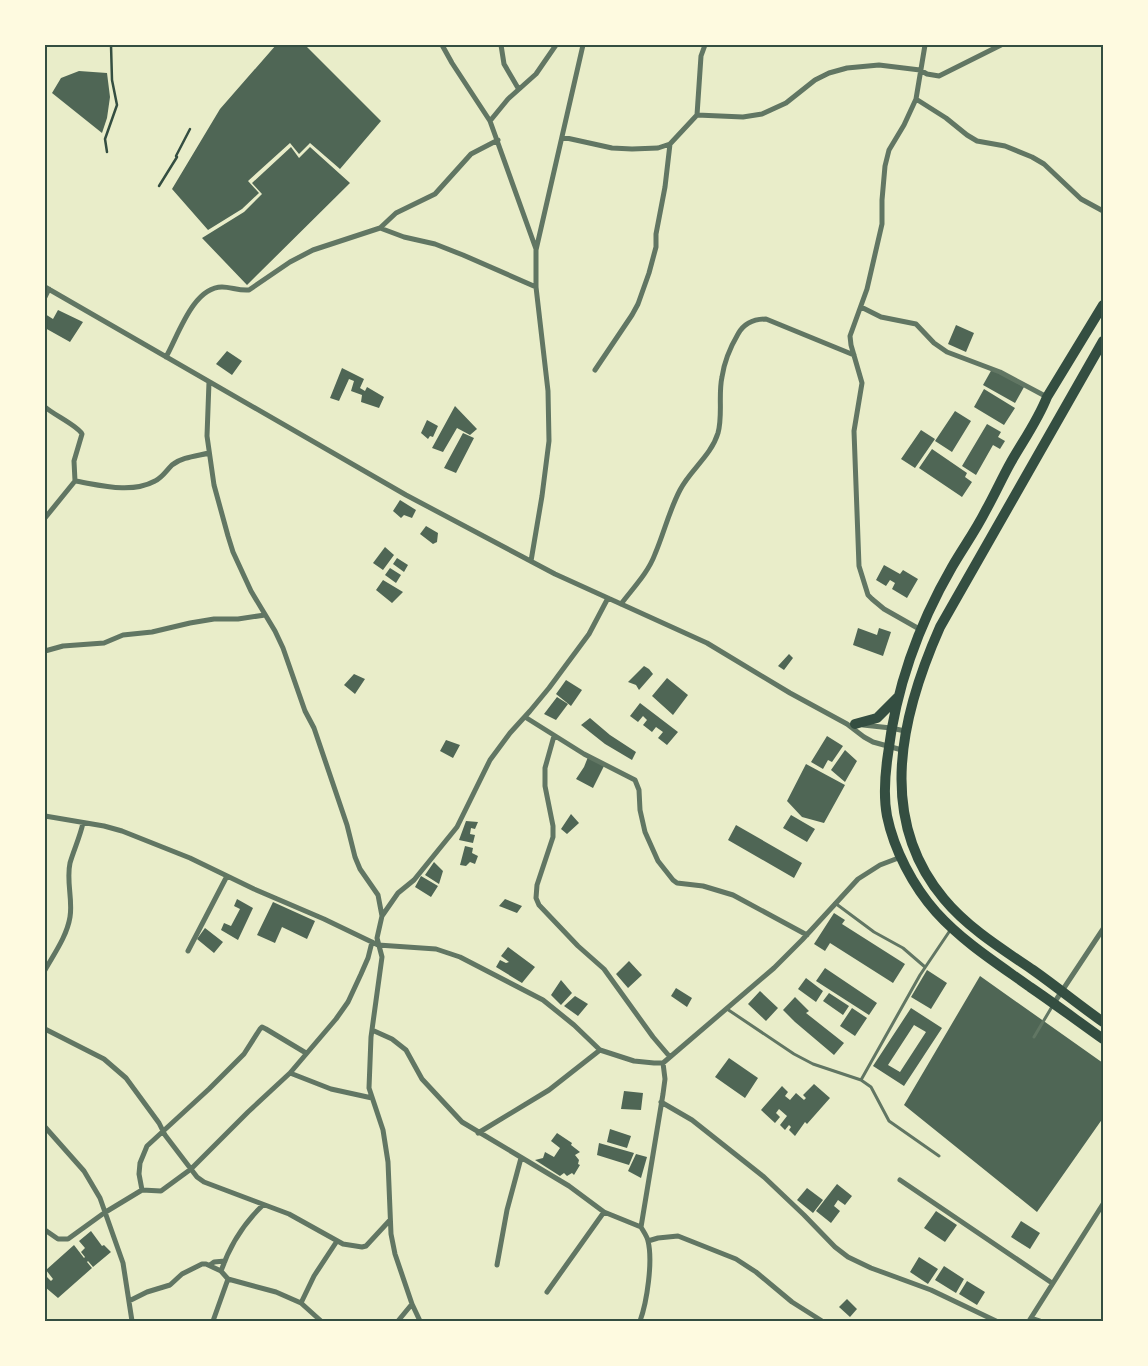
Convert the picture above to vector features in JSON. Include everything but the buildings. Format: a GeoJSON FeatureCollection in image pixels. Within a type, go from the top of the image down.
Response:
{"type":"FeatureCollection","features":[{"type":"Feature","properties":{"kind":"main road"},"geometry":{"type":"LineString","coordinates":[[1103,305],[1047,397],[1042,411],[1010,463],[986,512],[951,568],[921,630],[909,661],[899,696],[891,728],[885,774],[887,815],[901,857],[924,897],[952,928],[996,964],[1103,1040]]}},
{"type":"Feature","properties":{"kind":"main road"},"geometry":{"type":"LineString","coordinates":[[1103,341],[940,627],[924,666],[905,731],[902,750],[901,789],[903,813],[916,855],[943,899],[960,916],[995,944],[1103,1022]]}},
{"type":"Feature","properties":{"kind":"main road"},"geometry":{"type":"LineString","coordinates":[[851,724],[877,718],[899,696]]}},
{"type":"Feature","properties":{"kind":"street"},"geometry":{"type":"LineString","coordinates":[[442,45],[490,121],[536,250]]}},
{"type":"Feature","properties":{"kind":"street"},"geometry":{"type":"LineString","coordinates":[[501,45],[504,64],[518,88]]}},
{"type":"Feature","properties":{"kind":"street"},"geometry":{"type":"LineString","coordinates":[[490,121],[518,88],[536,74],[556,45]]}},
{"type":"Feature","properties":{"kind":"street"},"geometry":{"type":"LineString","coordinates":[[531,560],[549,441],[548,391],[536,287],[536,250],[583,45]]}},
{"type":"Feature","properties":{"kind":"street"},"geometry":{"type":"LineString","coordinates":[[562,137],[612,148],[658,148],[670,144],[697,115],[701,56],[705,45]]}},
{"type":"Feature","properties":{"kind":"street"},"geometry":{"type":"LineString","coordinates":[[921,630],[884,609],[868,595],[859,566],[854,431],[862,382],[850,336],[867,289],[882,224],[884,166],[889,150],[904,125],[916,99],[925,45]]}},
{"type":"Feature","properties":{"kind":"street"},"geometry":{"type":"LineString","coordinates":[[697,115],[743,117],[762,114],[786,102],[815,80],[829,73],[847,68],[879,64],[920,70],[927,74],[938,76],[1001,45]]}},
{"type":"Feature","properties":{"kind":"street"},"geometry":{"type":"LineString","coordinates":[[916,99],[977,141],[1005,146],[1044,164],[1081,198],[1103,211]]}},
{"type":"Feature","properties":{"kind":"street"},"geometry":{"type":"LineString","coordinates":[[166,357],[188,312],[204,295],[220,287],[241,291],[252,288],[290,262],[313,250],[380,228],[396,214],[435,194],[471,154],[498,140]]}},
{"type":"Feature","properties":{"kind":"street"},"geometry":{"type":"LineString","coordinates":[[594,370],[632,315],[650,273],[656,247],[656,234],[665,187],[670,144]]}},
{"type":"Feature","properties":{"kind":"street"},"geometry":{"type":"LineString","coordinates":[[380,228],[463,254],[536,287]]}},
{"type":"Feature","properties":{"kind":"street"},"geometry":{"type":"LineString","coordinates":[[45,297],[47,288],[406,495],[608,598],[707,643],[790,693],[851,724],[864,737],[888,747],[902,750]]}},
{"type":"Feature","properties":{"kind":"street"},"geometry":{"type":"LineString","coordinates":[[861,307],[881,317],[916,324],[934,343],[947,352],[1000,372],[1047,397]]}},
{"type":"Feature","properties":{"kind":"street"},"geometry":{"type":"LineString","coordinates":[[621,604],[646,570],[655,554],[680,490],[710,449],[717,434],[721,377],[742,328],[753,321],[766,319],[775,321],[854,355]]}},
{"type":"Feature","properties":{"kind":"street"},"geometry":{"type":"LineString","coordinates":[[209,382],[206,424],[209,453],[220,511],[233,552],[251,591],[283,648],[305,711],[314,728],[347,825],[355,857],[360,869],[378,895],[382,916]]}},
{"type":"Feature","properties":{"kind":"street"},"geometry":{"type":"LineString","coordinates":[[45,407],[81,432],[74,461],[75,481],[45,518]]}},
{"type":"Feature","properties":{"kind":"street"},"geometry":{"type":"LineString","coordinates":[[75,481],[104,486],[139,487],[157,481],[178,461],[209,453]]}},
{"type":"Feature","properties":{"kind":"street"},"geometry":{"type":"LineString","coordinates":[[420,1321],[412,1304],[395,1254],[390,1220],[388,1162],[380,1120],[369,1088],[372,1030],[382,958],[378,945],[378,931],[382,916],[398,893],[414,880],[456,827],[490,760],[510,733],[549,688],[588,634],[608,598]]}},
{"type":"Feature","properties":{"kind":"street"},"geometry":{"type":"LineString","coordinates":[[45,651],[63,646],[104,643],[123,635],[152,632],[214,619],[238,620],[266,616]]}},
{"type":"Feature","properties":{"kind":"street"},"geometry":{"type":"LineString","coordinates":[[525,717],[584,754],[634,780],[639,790],[640,810],[645,832],[658,861],[673,880],[677,883],[709,888],[733,895],[807,935]]}},
{"type":"Feature","properties":{"kind":"street"},"geometry":{"type":"LineString","coordinates":[[851,724],[905,731]]}},
{"type":"Feature","properties":{"kind":"street"},"geometry":{"type":"LineString","coordinates":[[554,736],[545,768],[545,786],[553,826],[553,837],[537,885],[537,901],[562,930],[604,969],[652,1037],[670,1057]]}},
{"type":"Feature","properties":{"kind":"street"},"geometry":{"type":"LineString","coordinates":[[45,816],[122,831],[190,858],[378,945],[436,949],[472,963],[557,1010],[600,1050],[634,1061],[654,1063],[663,1063],[774,968],[858,879],[868,871],[901,857]]}},
{"type":"Feature","properties":{"kind":"street"},"geometry":{"type":"LineString","coordinates":[[45,970],[64,936],[70,917],[70,863],[83,822]]}},
{"type":"Feature","properties":{"kind":"street"},"geometry":{"type":"LineString","coordinates":[[188,951],[227,876]]}},
{"type":"Feature","properties":{"kind":"street"},"geometry":{"type":"LineString","coordinates":[[1054,1004],[1103,928]]}},
{"type":"Feature","properties":{"kind":"street"},"geometry":{"type":"LineString","coordinates":[[45,1230],[58,1239],[68,1239],[104,1213],[142,1190],[161,1191],[191,1169],[290,1073],[336,1019],[348,1002],[368,958],[372,942]]}},
{"type":"Feature","properties":{"kind":"street"},"geometry":{"type":"LineString","coordinates":[[142,1190],[139,1174],[142,1155],[147,1146],[209,1090],[244,1054],[262,1027],[306,1054]]}},
{"type":"Feature","properties":{"kind":"street"},"geometry":{"type":"LineString","coordinates":[[45,1029],[98,1056],[118,1070],[134,1087],[191,1169],[204,1182],[290,1214],[337,1241],[353,1246],[364,1247],[390,1220]]}},
{"type":"Feature","properties":{"kind":"street"},"geometry":{"type":"LineString","coordinates":[[372,1030],[392,1039],[406,1050],[411,1056],[414,1067],[427,1085],[462,1122],[569,1186],[604,1212],[641,1227]]}},
{"type":"Feature","properties":{"kind":"street"},"geometry":{"type":"LineString","coordinates":[[478,1133],[549,1090],[600,1050]]}},
{"type":"Feature","properties":{"kind":"street"},"geometry":{"type":"LineString","coordinates":[[640,1321],[648,1293],[648,1241],[641,1227],[665,1079],[663,1063]]}},
{"type":"Feature","properties":{"kind":"street"},"geometry":{"type":"LineString","coordinates":[[290,1073],[331,1088],[372,1098]]}},
{"type":"Feature","properties":{"kind":"street"},"geometry":{"type":"LineString","coordinates":[[661,1102],[692,1120],[764,1177],[835,1248],[848,1257],[870,1268],[931,1290],[996,1321]]}},
{"type":"Feature","properties":{"kind":"street"},"geometry":{"type":"LineString","coordinates":[[45,1127],[92,1181],[100,1198],[123,1263],[132,1321]]}},
{"type":"Feature","properties":{"kind":"street"},"geometry":{"type":"LineString","coordinates":[[497,1265],[507,1210],[522,1158]]}},
{"type":"Feature","properties":{"kind":"street"},"geometry":{"type":"LineString","coordinates":[[900,1180],[1052,1283]]}},
{"type":"Feature","properties":{"kind":"street"},"geometry":{"type":"LineString","coordinates":[[1040,1321],[1030,1320],[1103,1204]]}},
{"type":"Feature","properties":{"kind":"street"},"geometry":{"type":"LineString","coordinates":[[221,1271],[239,1232],[251,1216],[263,1205]]}},
{"type":"Feature","properties":{"kind":"street"},"geometry":{"type":"LineString","coordinates":[[547,1292],[604,1212]]}},
{"type":"Feature","properties":{"kind":"street"},"geometry":{"type":"LineString","coordinates":[[648,1241],[678,1236],[736,1259],[756,1272],[792,1302],[822,1321]]}},
{"type":"Feature","properties":{"kind":"street"},"geometry":{"type":"LineString","coordinates":[[301,1303],[314,1276],[337,1241]]}},
{"type":"Feature","properties":{"kind":"street"},"geometry":{"type":"LineString","coordinates":[[210,1265],[219,1260],[225,1261]]}},
{"type":"Feature","properties":{"kind":"street"},"geometry":{"type":"LineString","coordinates":[[129,1301],[147,1292],[170,1285],[182,1274],[202,1264],[210,1265],[221,1271],[228,1279],[276,1292],[301,1303],[320,1321]]}},
{"type":"Feature","properties":{"kind":"street"},"geometry":{"type":"LineString","coordinates":[[213,1321],[228,1279]]}},
{"type":"Feature","properties":{"kind":"street"},"geometry":{"type":"LineString","coordinates":[[398,1321],[412,1304]]}},
{"type":"Feature","properties":{"kind":"lane"},"geometry":{"type":"LineString","coordinates":[[835,903],[874,932],[903,948],[925,967]]}},
{"type":"Feature","properties":{"kind":"lane"},"geometry":{"type":"LineString","coordinates":[[861,1080],[925,967],[952,928]]}},
{"type":"Feature","properties":{"kind":"lane"},"geometry":{"type":"LineString","coordinates":[[1034,1037],[1054,1004]]}},
{"type":"Feature","properties":{"kind":"lane"},"geometry":{"type":"LineString","coordinates":[[727,1009],[807,1061],[833,1072],[861,1080],[876,1093],[879,1104],[889,1121],[939,1156]]}},
{"type":"Feature","properties":{"kind":"path"},"geometry":{"type":"LineString","coordinates":[[107,152],[104,139],[117,105],[112,80],[111,45]]}},
{"type":"Feature","properties":{"kind":"path"},"geometry":{"type":"LineString","coordinates":[[159,186],[177,157],[190,129]]}}]}
